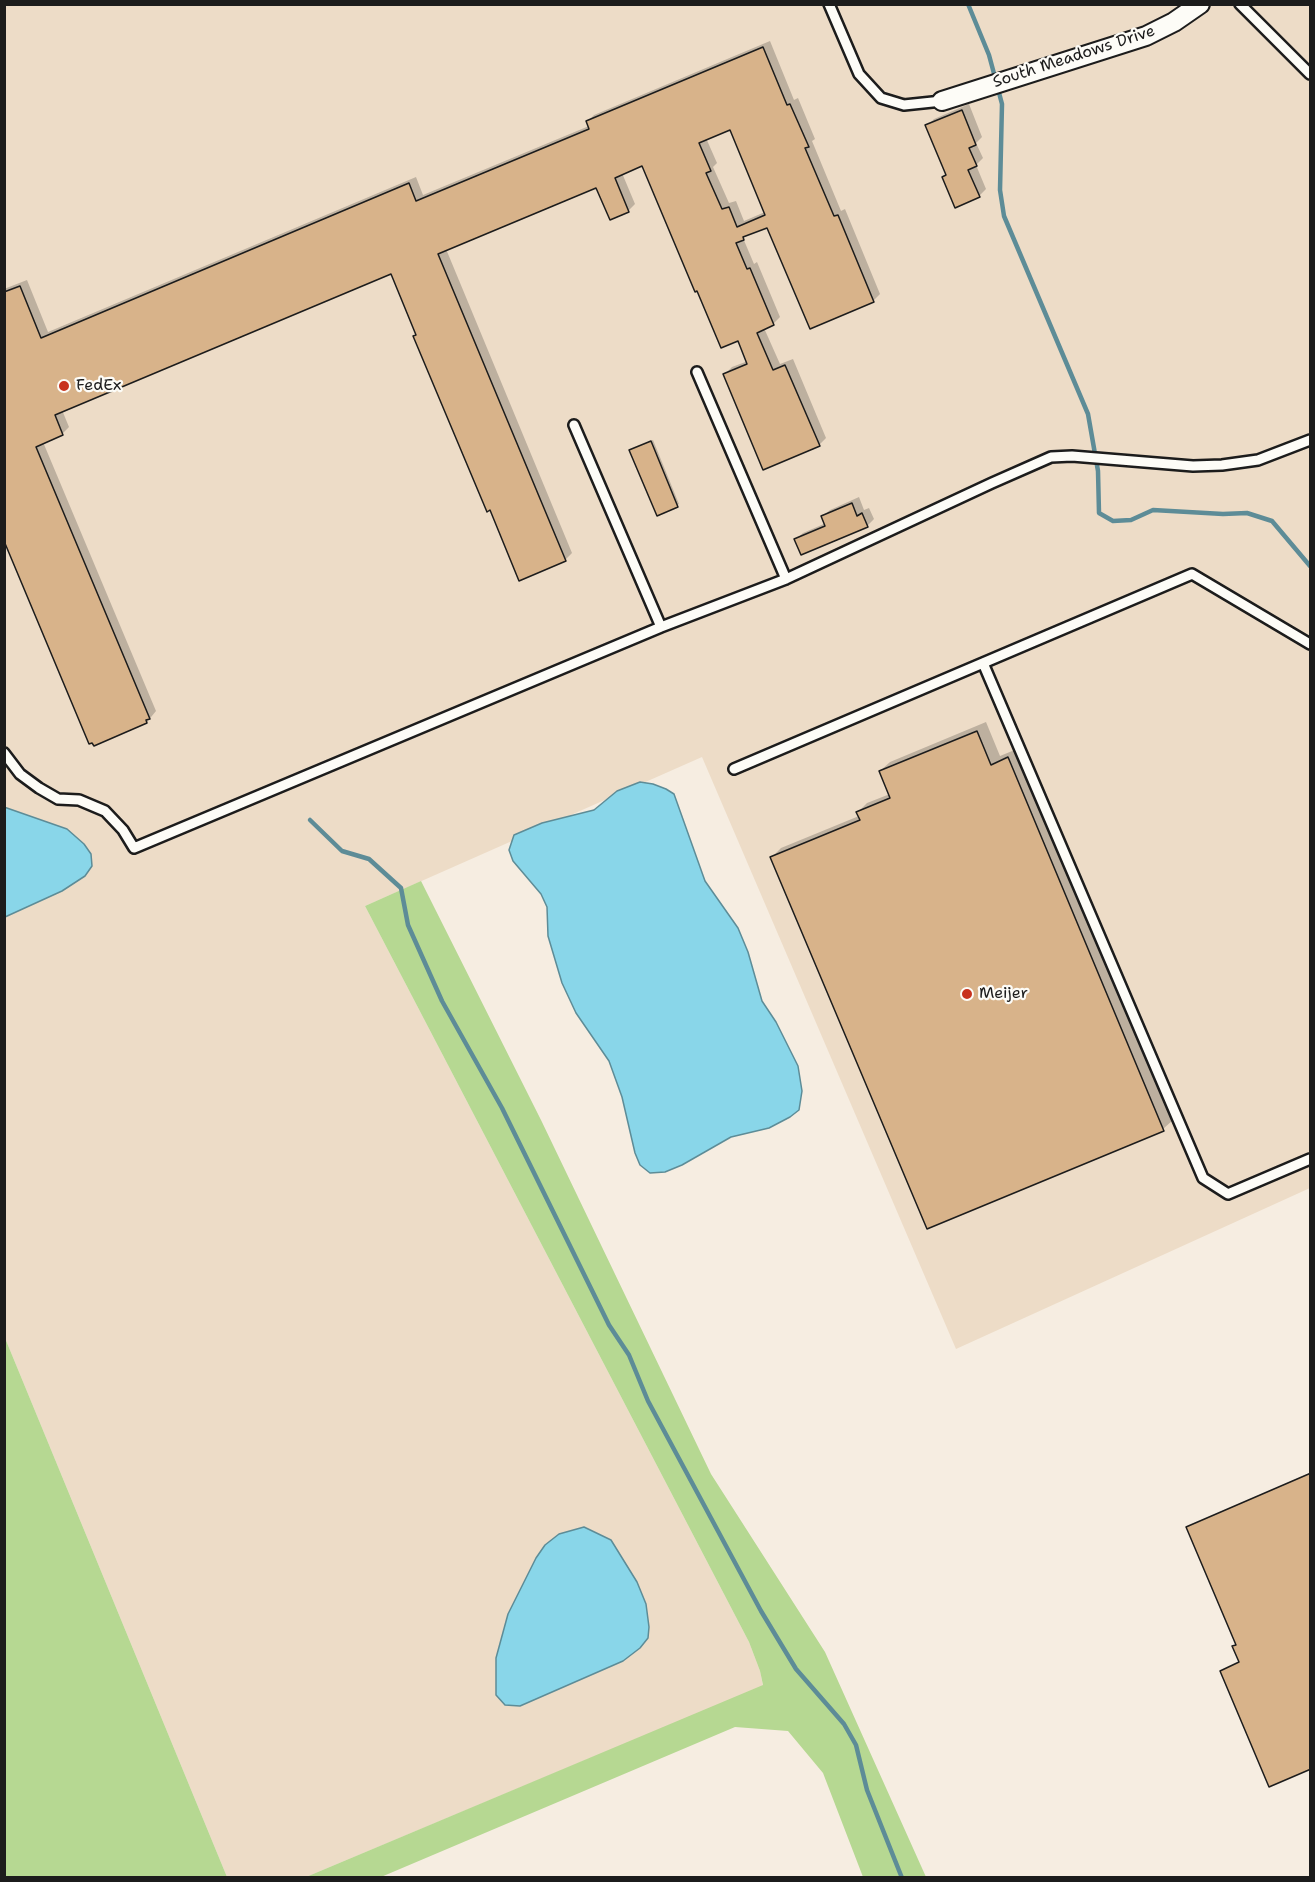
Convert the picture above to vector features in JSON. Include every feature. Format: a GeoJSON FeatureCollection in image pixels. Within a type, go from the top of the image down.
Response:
{"type":"FeatureCollection","features":[{"type":"Feature","properties":{"kind":"street","name":"South Meadows Drive"},"geometry":{"type":"LineString","coordinates":[[942,101],[1146,36],[1174,22],[1200,4]]}},
{"type":"Feature","properties":{"kind":"lane"},"geometry":{"type":"LineString","coordinates":[[829,4],[859,74],[881,98],[904,105],[942,101]]}},
{"type":"Feature","properties":{"kind":"lane"},"geometry":{"type":"LineString","coordinates":[[1240,4],[1311,74]]}},
{"type":"Feature","properties":{"kind":"lane"},"geometry":{"type":"LineString","coordinates":[[697,372],[786,579]]}},
{"type":"Feature","properties":{"kind":"lane"},"geometry":{"type":"LineString","coordinates":[[574,425],[661,627]]}},
{"type":"Feature","properties":{"kind":"lane"},"geometry":{"type":"LineString","coordinates":[[4,753],[20,774],[58,799],[79,800],[105,811],[123,830],[134,848],[661,627],[786,579],[1051,458],[1084,457],[1193,466],[1222,465],[1258,460],[1311,440]]}},
{"type":"Feature","properties":{"kind":"lane"},"geometry":{"type":"LineString","coordinates":[[734,769],[1192,574],[1311,644]]}},
{"type":"Feature","properties":{"kind":"lane"},"geometry":{"type":"LineString","coordinates":[[983,663],[1203,1178],[1228,1194],[1311,1159]]}},
{"type":"Feature","properties":{"kind":"shaded area"},"geometry":{"type":"Polygon","coordinates":[[[4,5],[1310,5],[1310,1188],[956,1349],[702,757],[365,906],[749,1642],[763,1686],[306,1877],[227,1877],[5,1338],[4,5]]]}},
{"type":"Feature","properties":{"kind":"green space"},"geometry":{"type":"Polygon","coordinates":[[[421,881],[541,1120],[711,1474],[825,1652],[926,1877],[863,1877],[823,1773],[788,1731],[735,1727],[381,1877],[306,1877],[763,1685],[749,1642],[365,906],[421,881]]]}},
{"type":"Feature","properties":{"kind":"green space"},"geometry":{"type":"Polygon","coordinates":[[[5,1338],[227,1877],[5,1877],[5,1338]]]}},
{"type":"Feature","properties":{"kind":"water"},"geometry":{"type":"Polygon","coordinates":[[[640,782],[653,784],[674,794],[705,881],[738,928],[748,952],[762,1001],[776,1022],[798,1066],[802,1091],[799,1110],[790,1117],[769,1128],[731,1137],[665,1172],[650,1173],[640,1165],[635,1153],[622,1097],[609,1061],[576,1013],[562,983],[548,936],[547,907],[541,894],[513,861],[509,850],[514,835],[542,823],[594,810],[617,791],[640,782]]]}},
{"type":"Feature","properties":{"kind":"water"},"geometry":{"type":"Polygon","coordinates":[[[4,807],[67,829],[84,844],[91,854],[92,866],[85,876],[62,891],[5,917],[4,807]]]}},
{"type":"Feature","properties":{"kind":"water"},"geometry":{"type":"Polygon","coordinates":[[[584,1527],[611,1540],[637,1582],[646,1604],[648,1638],[640,1648],[623,1661],[520,1706],[505,1705],[496,1695],[496,1658],[508,1614],[545,1545],[559,1534],[584,1527]]]}},
{"type":"Feature","properties":{"kind":"building","name":"FedEx"},"geometry":{"type":"Polygon","coordinates":[[[763,47],[787,105],[790,104],[809,147],[805,148],[834,216],[838,215],[874,302],[810,329],[767,228],[743,237],[744,240],[736,243],[747,269],[750,268],[774,325],[757,333],[773,370],[785,365],[820,446],[763,470],[723,374],[747,364],[738,341],[721,348],[642,166],[615,178],[629,212],[610,220],[596,188],[438,254],[566,561],[519,581],[490,510],[487,512],[413,336],[416,335],[391,274],[55,415],[63,435],[36,447],[150,719],[146,720],[147,723],[94,746],[92,743],[89,744],[4,541],[4,292],[20,286],[41,338],[409,183],[416,201],[589,129],[586,121],[763,47]],[[730,130],[699,143],[711,171],[706,173],[722,209],[729,207],[737,227],[765,215],[730,130]]]}},
{"type":"Feature","properties":{"kind":"building"},"geometry":{"type":"Polygon","coordinates":[[[962,110],[976,145],[969,148],[977,166],[968,170],[980,197],[955,208],[942,177],[946,175],[925,125],[962,110]]]}},
{"type":"Feature","properties":{"kind":"building"},"geometry":{"type":"Polygon","coordinates":[[[651,441],[678,507],[657,516],[629,450],[651,441]]]}},
{"type":"Feature","properties":{"kind":"building"},"geometry":{"type":"Polygon","coordinates":[[[852,503],[857,516],[862,513],[868,527],[801,555],[794,539],[825,526],[821,516],[852,503]]]}},
{"type":"Feature","properties":{"kind":"building","name":"Meijer"},"geometry":{"type":"Polygon","coordinates":[[[977,731],[991,765],[1008,757],[1164,1131],[927,1229],[770,857],[860,820],[856,812],[890,798],[879,771],[977,731]]]}},
{"type":"Feature","properties":{"kind":"building"},"geometry":{"type":"Polygon","coordinates":[[[1311,1473],[1311,1769],[1269,1787],[1220,1671],[1239,1662],[1232,1646],[1236,1645],[1186,1527],[1311,1473]]]}},
{"type":"Feature","properties":{"kind":"waterway"},"geometry":{"type":"LineString","coordinates":[[968,4],[989,55],[996,81]]}},
{"type":"Feature","properties":{"kind":"waterway"},"geometry":{"type":"LineString","coordinates":[[998,89],[1002,104],[1000,190],[1004,216],[1088,414],[1098,471],[1099,513],[1113,521],[1131,520],[1153,510],[1247,513],[1272,521],[1310,566]]}},
{"type":"Feature","properties":{"kind":"waterway"},"geometry":{"type":"LineString","coordinates":[[310,820],[342,851],[369,859],[401,888],[408,925],[442,1001],[502,1108],[609,1325],[629,1355],[648,1401],[761,1611],[796,1669],[844,1724],[856,1745],[867,1790],[902,1878]]}},
{"type":"Feature","properties":{"kind":"place","name":"FedEx"},"geometry":{"type":"Point","coordinates":[64,386]}},
{"type":"Feature","properties":{"kind":"place","name":"Meijer"},"geometry":{"type":"Point","coordinates":[967,994]}}]}
